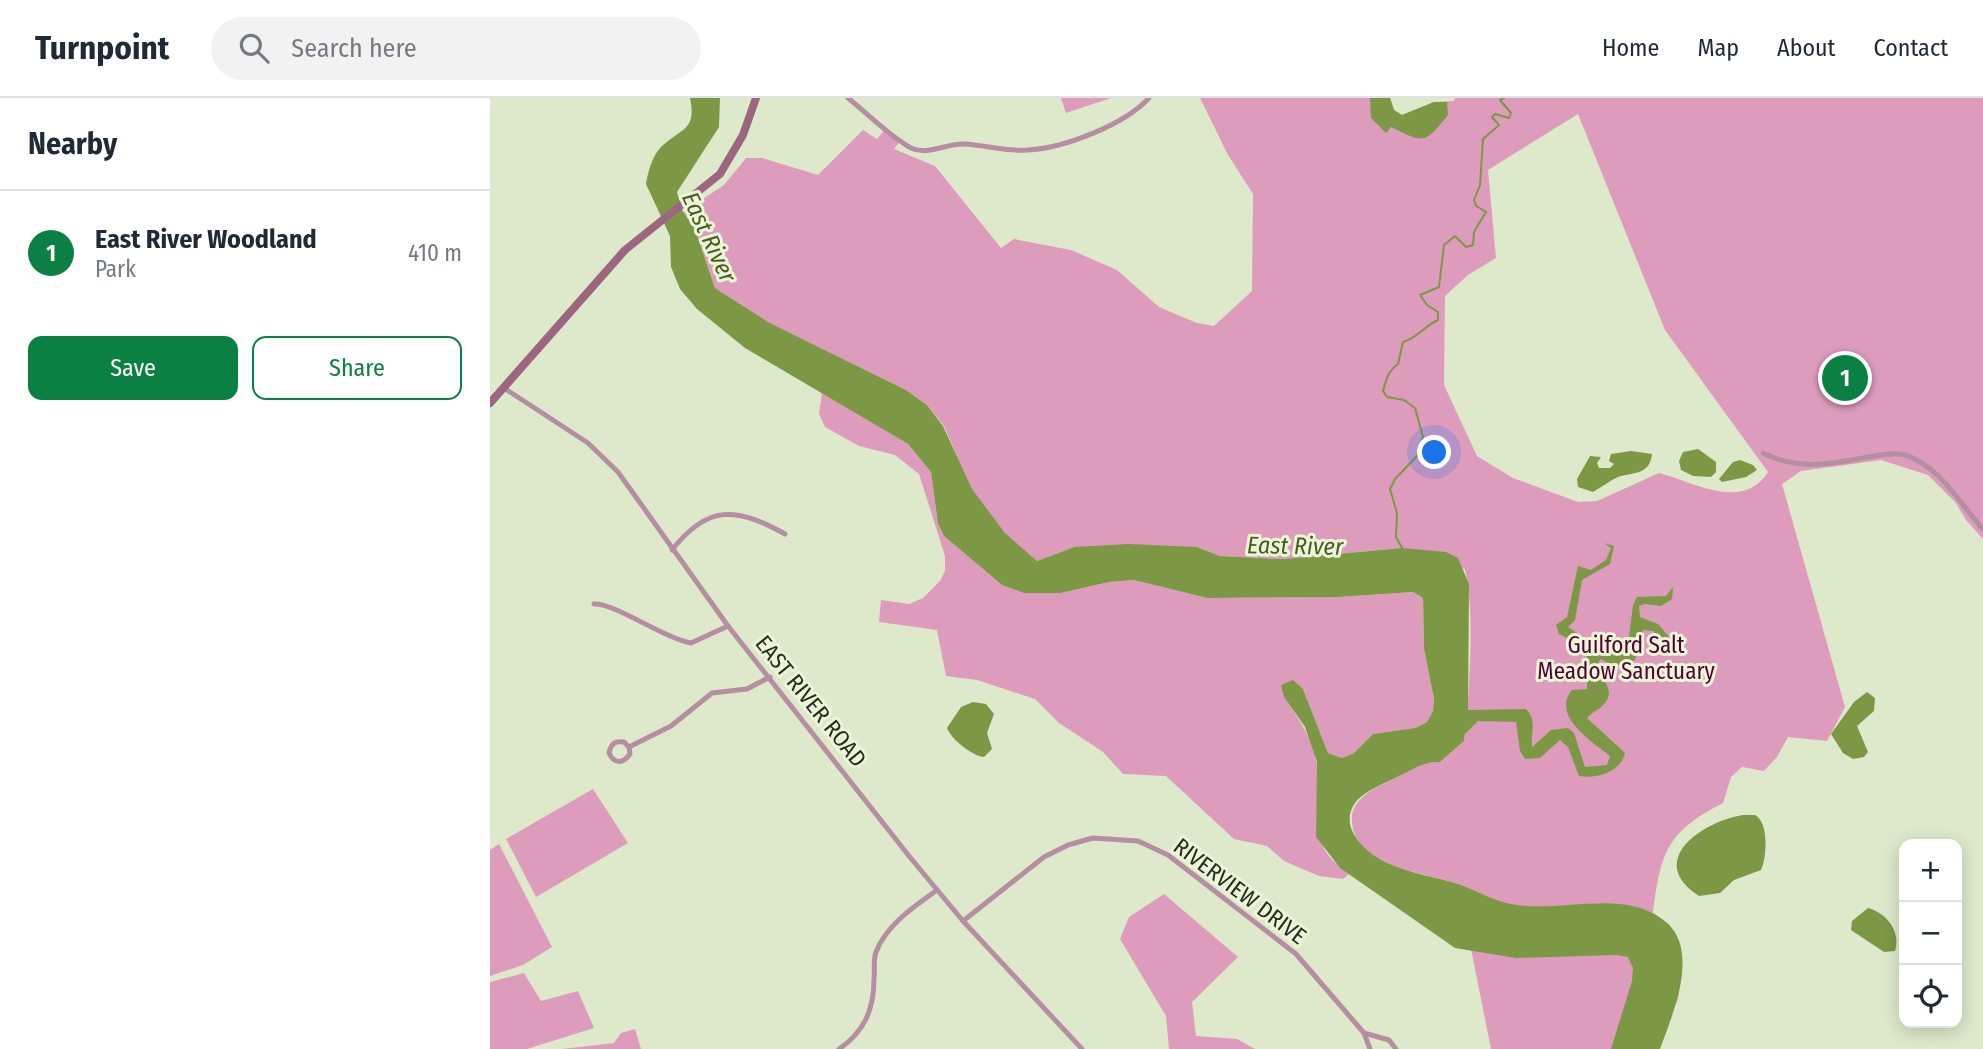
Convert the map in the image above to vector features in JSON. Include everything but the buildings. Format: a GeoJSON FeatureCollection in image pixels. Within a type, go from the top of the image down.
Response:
{"type":"FeatureCollection","features":[{"type":"Feature","properties":{"kind":"street"},"geometry":{"type":"LineString","coordinates":[[490,403],[610,265],[656,222],[720,173],[743,135],[757,98]]}},
{"type":"Feature","properties":{"kind":"street"},"geometry":{"type":"LineString","coordinates":[[848,98],[911,148],[930,150],[966,144],[1019,150],[1050,148],[1072,141],[1138,108],[1149,98]]}},
{"type":"Feature","properties":{"kind":"street","name":"EAST RIVER ROAD"},"geometry":{"type":"LineString","coordinates":[[504,388],[604,456],[618,472],[728,626],[937,890],[1082,1049]]}},
{"type":"Feature","properties":{"kind":"street"},"geometry":{"type":"LineString","coordinates":[[1763,453],[1778,460],[1813,466],[1888,454],[1905,455],[1940,479],[1983,528]]}},
{"type":"Feature","properties":{"kind":"street"},"geometry":{"type":"LineString","coordinates":[[672,550],[688,529],[701,519],[719,513],[732,514],[785,534]]}},
{"type":"Feature","properties":{"kind":"street"},"geometry":{"type":"LineString","coordinates":[[594,604],[612,608],[691,643],[728,626]]}},
{"type":"Feature","properties":{"kind":"street"},"geometry":{"type":"LineString","coordinates":[[629,747],[671,726],[712,693],[747,688],[770,677]]}},
{"type":"Feature","properties":{"kind":"street"},"geometry":{"type":"LineString","coordinates":[[616,741],[629,747],[630,754],[626,760],[612,760],[610,746],[616,741]]}},
{"type":"Feature","properties":{"kind":"street","name":"RIVERVIEW DRIVE"},"geometry":{"type":"LineString","coordinates":[[963,921],[1044,857],[1068,845],[1093,838],[1138,841],[1168,855],[1296,954],[1364,1033],[1370,1049]]}},
{"type":"Feature","properties":{"kind":"street"},"geometry":{"type":"LineString","coordinates":[[839,1049],[855,1038],[868,1019],[874,992],[875,954],[889,931],[901,916],[937,890]]}},
{"type":"Feature","properties":{"kind":"street","name":"RIVERVIEW DRIVE"},"geometry":{"type":"LineString","coordinates":[[1364,1033],[1389,1040],[1396,1049]]}},
{"type":"Feature","properties":{"kind":"green space"},"geometry":{"type":"Polygon","coordinates":[[[1061,98],[1111,98],[1066,113],[1061,98]]]}},
{"type":"Feature","properties":{"kind":"green space","name":"Guilford Salt Meadow Sanctuary"},"geometry":{"type":"Polygon","coordinates":[[[1200,98],[1390,98],[1394,110],[1402,115],[1434,102],[1454,101],[1455,98],[1983,98],[1983,539],[1966,520],[1956,503],[1928,475],[1881,460],[1801,471],[1782,484],[1845,707],[1827,741],[1788,737],[1777,757],[1764,771],[1742,767],[1731,777],[1723,803],[1690,824],[1678,834],[1670,846],[1659,874],[1653,913],[1669,924],[1680,948],[1682,974],[1678,1000],[1649,1049],[1491,1049],[1470,944],[1440,879],[1385,862],[1362,846],[1355,835],[1353,813],[1355,806],[1366,794],[1417,767],[1440,762],[1464,741],[1470,645],[1470,606],[1465,569],[1402,548],[1283,559],[1220,556],[1197,547],[1074,547],[1037,561],[1024,553],[1005,533],[971,489],[944,426],[927,405],[906,390],[770,323],[715,288],[695,229],[683,212],[724,185],[746,158],[762,158],[818,175],[863,130],[877,139],[886,128],[901,140],[894,149],[935,166],[1001,248],[1014,239],[1071,250],[1117,270],[1159,307],[1197,323],[1214,326],[1252,291],[1253,194],[1228,155],[1200,98]],[[1578,114],[1488,170],[1496,258],[1468,275],[1445,296],[1444,385],[1477,456],[1513,478],[1578,502],[1597,501],[1659,473],[1717,491],[1745,490],[1758,484],[1768,472],[1665,330],[1578,114]]]}},
{"type":"Feature","properties":{"kind":"green space"},"geometry":{"type":"Polygon","coordinates":[[[822,393],[908,444],[931,472],[938,524],[944,536],[1002,585],[1061,593],[1109,582],[1134,580],[1207,598],[1338,597],[1413,592],[1423,598],[1424,649],[1434,699],[1433,711],[1427,722],[1415,728],[1373,734],[1354,753],[1342,758],[1328,753],[1303,689],[1284,697],[1299,719],[1314,751],[1318,777],[1318,834],[1323,847],[1333,860],[1349,874],[1343,879],[1319,876],[1284,861],[1267,846],[1234,839],[1166,776],[1123,774],[1103,752],[1059,723],[1035,699],[977,680],[946,676],[937,630],[879,622],[881,600],[909,604],[923,598],[940,581],[945,571],[945,556],[919,474],[895,455],[859,446],[825,427],[819,414],[822,393]]]}},
{"type":"Feature","properties":{"kind":"green space"},"geometry":{"type":"Polygon","coordinates":[[[593,789],[628,843],[536,897],[506,839],[593,789]]]}},
{"type":"Feature","properties":{"kind":"green space"},"geometry":{"type":"Polygon","coordinates":[[[499,844],[552,947],[523,965],[490,976],[490,850],[499,844]]]}},
{"type":"Feature","properties":{"kind":"green space"},"geometry":{"type":"Polygon","coordinates":[[[1164,894],[1238,957],[1192,1002],[1196,1036],[1237,1039],[1255,1049],[1169,1049],[1166,1016],[1120,939],[1129,917],[1164,894]]]}},
{"type":"Feature","properties":{"kind":"green space"},"geometry":{"type":"Polygon","coordinates":[[[524,973],[541,1001],[578,991],[594,1028],[527,1049],[490,1049],[490,982],[524,973]]]}},
{"type":"Feature","properties":{"kind":"green space"},"geometry":{"type":"Polygon","coordinates":[[[635,1029],[641,1049],[562,1049],[614,1043],[621,1033],[635,1029]]]}},
{"type":"Feature","properties":{"kind":"shaded area"},"geometry":{"type":"Polygon","coordinates":[[[690,98],[720,98],[719,127],[677,192],[683,212],[695,229],[715,288],[770,323],[906,390],[927,405],[943,426],[972,489],[1005,533],[1037,561],[1074,547],[1128,544],[1197,547],[1220,556],[1283,559],[1402,548],[1446,552],[1458,558],[1469,584],[1468,710],[1526,709],[1533,723],[1532,747],[1551,730],[1568,728],[1574,733],[1585,767],[1607,765],[1610,756],[1577,728],[1566,709],[1572,690],[1587,689],[1587,657],[1583,646],[1559,634],[1556,625],[1567,617],[1578,566],[1591,570],[1606,560],[1611,548],[1604,543],[1614,546],[1610,564],[1582,580],[1575,620],[1568,627],[1605,652],[1627,653],[1633,605],[1637,597],[1666,596],[1673,587],[1672,599],[1661,606],[1639,606],[1640,617],[1658,624],[1670,638],[1659,638],[1653,631],[1643,630],[1635,660],[1618,665],[1601,659],[1597,664],[1608,688],[1608,699],[1587,718],[1625,753],[1619,765],[1600,775],[1579,776],[1568,747],[1560,740],[1540,758],[1525,759],[1520,751],[1516,722],[1478,721],[1465,734],[1464,741],[1440,762],[1420,766],[1364,795],[1355,803],[1350,821],[1356,838],[1369,852],[1385,862],[1461,885],[1498,901],[1530,906],[1613,903],[1651,912],[1667,923],[1677,935],[1682,950],[1682,967],[1676,1002],[1660,1049],[1611,1049],[1632,981],[1633,968],[1628,957],[1516,958],[1455,948],[1340,868],[1316,837],[1317,762],[1305,727],[1284,697],[1281,685],[1293,680],[1303,689],[1328,753],[1342,758],[1354,753],[1373,734],[1415,728],[1427,722],[1433,711],[1434,699],[1424,649],[1423,598],[1413,592],[1338,597],[1207,598],[1134,580],[1109,582],[1061,593],[1024,593],[1002,585],[944,536],[938,524],[931,472],[908,444],[745,348],[697,309],[680,289],[671,267],[670,236],[646,184],[651,164],[658,151],[689,123],[692,109],[690,98]]]}},
{"type":"Feature","properties":{"kind":"shaded area"},"geometry":{"type":"Polygon","coordinates":[[[1370,98],[1390,98],[1394,110],[1402,115],[1434,102],[1447,102],[1448,115],[1434,132],[1423,138],[1410,136],[1391,127],[1386,133],[1371,118],[1370,98]]]}},
{"type":"Feature","properties":{"kind":"shaded area"},"geometry":{"type":"Polygon","coordinates":[[[1698,449],[1716,462],[1716,472],[1711,477],[1693,476],[1681,470],[1679,461],[1683,452],[1698,449]]]}},
{"type":"Feature","properties":{"kind":"shaded area"},"geometry":{"type":"Polygon","coordinates":[[[1631,451],[1652,454],[1644,470],[1618,477],[1593,492],[1578,487],[1577,479],[1590,456],[1601,457],[1597,463],[1599,468],[1610,468],[1614,464],[1609,461],[1611,454],[1631,451]]]}},
{"type":"Feature","properties":{"kind":"shaded area"},"geometry":{"type":"Polygon","coordinates":[[[1740,460],[1753,465],[1757,470],[1746,477],[1722,482],[1719,479],[1733,462],[1740,460]]]}},
{"type":"Feature","properties":{"kind":"shaded area"},"geometry":{"type":"Polygon","coordinates":[[[1867,692],[1875,698],[1874,711],[1857,726],[1868,752],[1864,757],[1853,759],[1843,753],[1831,734],[1854,702],[1867,692]]]}},
{"type":"Feature","properties":{"kind":"shaded area"},"geometry":{"type":"Polygon","coordinates":[[[973,702],[986,704],[994,714],[987,733],[992,749],[984,757],[963,746],[947,728],[961,707],[973,702]]]}},
{"type":"Feature","properties":{"kind":"shaded area"},"geometry":{"type":"Polygon","coordinates":[[[1743,815],[1755,815],[1763,825],[1765,857],[1761,870],[1734,880],[1720,893],[1699,896],[1684,882],[1677,869],[1678,856],[1697,834],[1712,825],[1743,815]]]}},
{"type":"Feature","properties":{"kind":"shaded area"},"geometry":{"type":"Polygon","coordinates":[[[1868,908],[1881,914],[1891,924],[1896,937],[1895,951],[1884,952],[1851,930],[1852,921],[1868,908]]]}},
{"type":"Feature","properties":{"kind":"waterway"},"geometry":{"type":"LineString","coordinates":[[1402,548],[1396,537],[1397,513],[1390,489],[1395,479],[1417,456],[1423,437],[1415,408],[1404,400],[1387,397],[1383,391],[1386,379],[1398,364],[1403,342],[1438,320],[1438,312],[1427,305],[1420,295],[1439,287],[1444,245],[1455,236],[1466,247],[1473,245],[1474,232],[1486,212],[1476,206],[1474,200],[1480,185],[1483,139],[1499,125],[1492,117],[1495,114],[1509,118],[1511,113],[1500,100],[1504,98]]}},
{"type":"Feature","properties":{"kind":"place","name":"East River Woodland"},"geometry":{"type":"Point","coordinates":[1845,378]}},
{"type":"Feature","properties":{"kind":"water label","name":"East River"},"geometry":{"type":"Point","coordinates":[709,237]}},
{"type":"Feature","properties":{"kind":"water label","name":"East River"},"geometry":{"type":"Point","coordinates":[1295,546]}}]}
